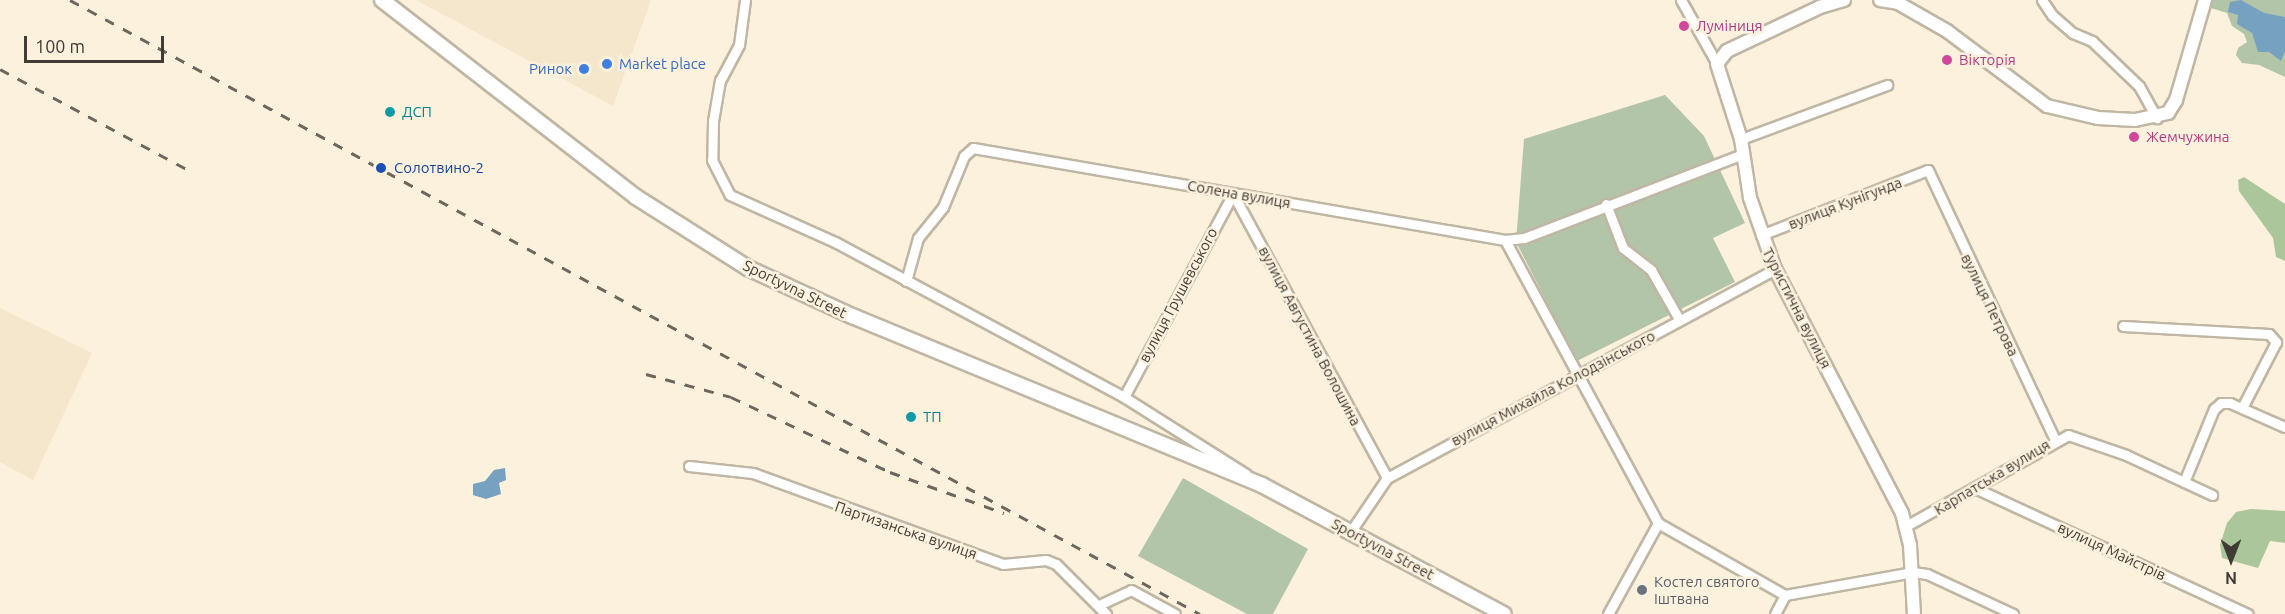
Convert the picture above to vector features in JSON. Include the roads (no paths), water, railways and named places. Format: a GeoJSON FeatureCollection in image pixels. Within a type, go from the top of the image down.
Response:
{"type":"FeatureCollection","features":[{"type":"Feature","properties":{"kind":"main road","name":"Sportyvna Street"},"geometry":{"type":"LineString","coordinates":[[382,0],[636,197],[686,231],[748,268],[852,316],[1262,485],[1504,614]]}},
{"type":"Feature","properties":{"kind":"street","name":"Sportyvna Street"},"geometry":{"type":"LineString","coordinates":[[745,0],[739,45],[720,80],[713,121],[712,160],[730,195],[835,242],[1124,397],[1262,485]]}},
{"type":"Feature","properties":{"kind":"street","name":"Туристична вулиця"},"geometry":{"type":"LineString","coordinates":[[1681,0],[1717,64],[1741,140],[1761,235],[1775,269],[1883,471],[1906,526],[1913,572],[1914,614]]}},
{"type":"Feature","properties":{"kind":"street"},"geometry":{"type":"LineString","coordinates":[[1717,64],[1727,51],[1820,7],[1844,0]]}},
{"type":"Feature","properties":{"kind":"street"},"geometry":{"type":"LineString","coordinates":[[1880,0],[1898,3],[1947,31],[2047,106],[2098,118],[2157,118],[2168,113],[2176,100],[2205,0]]}},
{"type":"Feature","properties":{"kind":"street"},"geometry":{"type":"LineString","coordinates":[[2042,0],[2052,15],[2073,33],[2092,41],[2139,86],[2157,118]]}},
{"type":"Feature","properties":{"kind":"street"},"geometry":{"type":"LineString","coordinates":[[1741,140],[1887,85]]}},
{"type":"Feature","properties":{"kind":"street","name":"Солена вулиця"},"geometry":{"type":"LineString","coordinates":[[906,281],[918,238],[944,207],[964,156],[972,148],[1505,240]]}},
{"type":"Feature","properties":{"kind":"street"},"geometry":{"type":"LineString","coordinates":[[1743,154],[1606,204],[1524,238],[1505,240],[1658,523],[1785,595],[1913,572],[1927,574],[2013,614]]}},
{"type":"Feature","properties":{"kind":"street","name":"вулиця Кунігунда"},"geometry":{"type":"LineString","coordinates":[[1761,235],[1928,170]]}},
{"type":"Feature","properties":{"kind":"street","name":"вулиця Петрова"},"geometry":{"type":"LineString","coordinates":[[1928,170],[2055,440]]}},
{"type":"Feature","properties":{"kind":"street","name":"вулиця Грушевського"},"geometry":{"type":"LineString","coordinates":[[1124,397],[1233,194]]}},
{"type":"Feature","properties":{"kind":"street","name":"вулиця Августина Волошина"},"geometry":{"type":"LineString","coordinates":[[1233,194],[1387,478]]}},
{"type":"Feature","properties":{"kind":"street"},"geometry":{"type":"LineString","coordinates":[[1606,204],[1623,248],[1651,270],[1679,320]]}},
{"type":"Feature","properties":{"kind":"street","name":"вулиця Михайла Колодзінського"},"geometry":{"type":"LineString","coordinates":[[1351,531],[1387,478],[1576,374],[1775,269]]}},
{"type":"Feature","properties":{"kind":"street"},"geometry":{"type":"LineString","coordinates":[[2123,326],[2269,334],[2276,342],[2241,408]]}},
{"type":"Feature","properties":{"kind":"street"},"geometry":{"type":"LineString","coordinates":[[2184,482],[2214,409],[2221,403],[2241,408],[2285,428]]}},
{"type":"Feature","properties":{"kind":"street","name":"Карпатська вулиця"},"geometry":{"type":"LineString","coordinates":[[1906,526],[1977,489],[2055,440],[2079,435],[2212,495]]}},
{"type":"Feature","properties":{"kind":"street","name":"Партизанська вулиця"},"geometry":{"type":"LineString","coordinates":[[689,466],[753,473],[1003,564],[1046,560],[1056,564],[1106,614]]}},
{"type":"Feature","properties":{"kind":"street","name":"вулиця Майстрів"},"geometry":{"type":"LineString","coordinates":[[1977,489],[2247,614]]}},
{"type":"Feature","properties":{"kind":"street"},"geometry":{"type":"LineString","coordinates":[[1608,614],[1658,523]]}},
{"type":"Feature","properties":{"kind":"street"},"geometry":{"type":"LineString","coordinates":[[1099,605],[1131,590],[1175,614]]}},
{"type":"Feature","properties":{"kind":"street"},"geometry":{"type":"LineString","coordinates":[[1775,614],[1785,595]]}},
{"type":"Feature","properties":{"kind":"water"},"geometry":{"type":"Polygon","coordinates":[[[2241,0],[2264,13],[2285,17],[2285,51],[2281,61],[2269,52],[2258,52],[2252,33],[2237,24],[2238,15],[2228,12],[2230,2],[2241,0]]]}},
{"type":"Feature","properties":{"kind":"water"},"geometry":{"type":"Polygon","coordinates":[[[505,468],[506,480],[499,483],[501,494],[486,499],[473,495],[473,484],[485,481],[494,470],[505,468]]]}},
{"type":"Feature","properties":{"kind":"railway"},"geometry":{"type":"LineString","coordinates":[[70,0],[1200,614]]}},
{"type":"Feature","properties":{"kind":"railway"},"geometry":{"type":"LineString","coordinates":[[0,69],[192,172]]}},
{"type":"Feature","properties":{"kind":"railway"},"geometry":{"type":"LineString","coordinates":[[646,374],[731,397],[890,472],[1004,513]]}},
{"type":"Feature","properties":{"kind":"place","name":"Луміниця"},"geometry":{"type":"Point","coordinates":[1684,26]}},
{"type":"Feature","properties":{"kind":"place","name":"Вікторія"},"geometry":{"type":"Point","coordinates":[1947,60]}},
{"type":"Feature","properties":{"kind":"place","name":"Market place"},"geometry":{"type":"Point","coordinates":[607,64]}},
{"type":"Feature","properties":{"kind":"place","name":"Ринок"},"geometry":{"type":"Point","coordinates":[584,69]}},
{"type":"Feature","properties":{"kind":"place","name":"ДСП"},"geometry":{"type":"Point","coordinates":[390,112]}},
{"type":"Feature","properties":{"kind":"place","name":"Жемчужина"},"geometry":{"type":"Point","coordinates":[2134,137]}},
{"type":"Feature","properties":{"kind":"place","name":"Солотвино-2"},"geometry":{"type":"Point","coordinates":[381,168]}},
{"type":"Feature","properties":{"kind":"place","name":"ТП"},"geometry":{"type":"Point","coordinates":[911,417]}},
{"type":"Feature","properties":{"kind":"place","name":"Костел святого Іштвана"},"geometry":{"type":"Point","coordinates":[1642,590]}}]}
